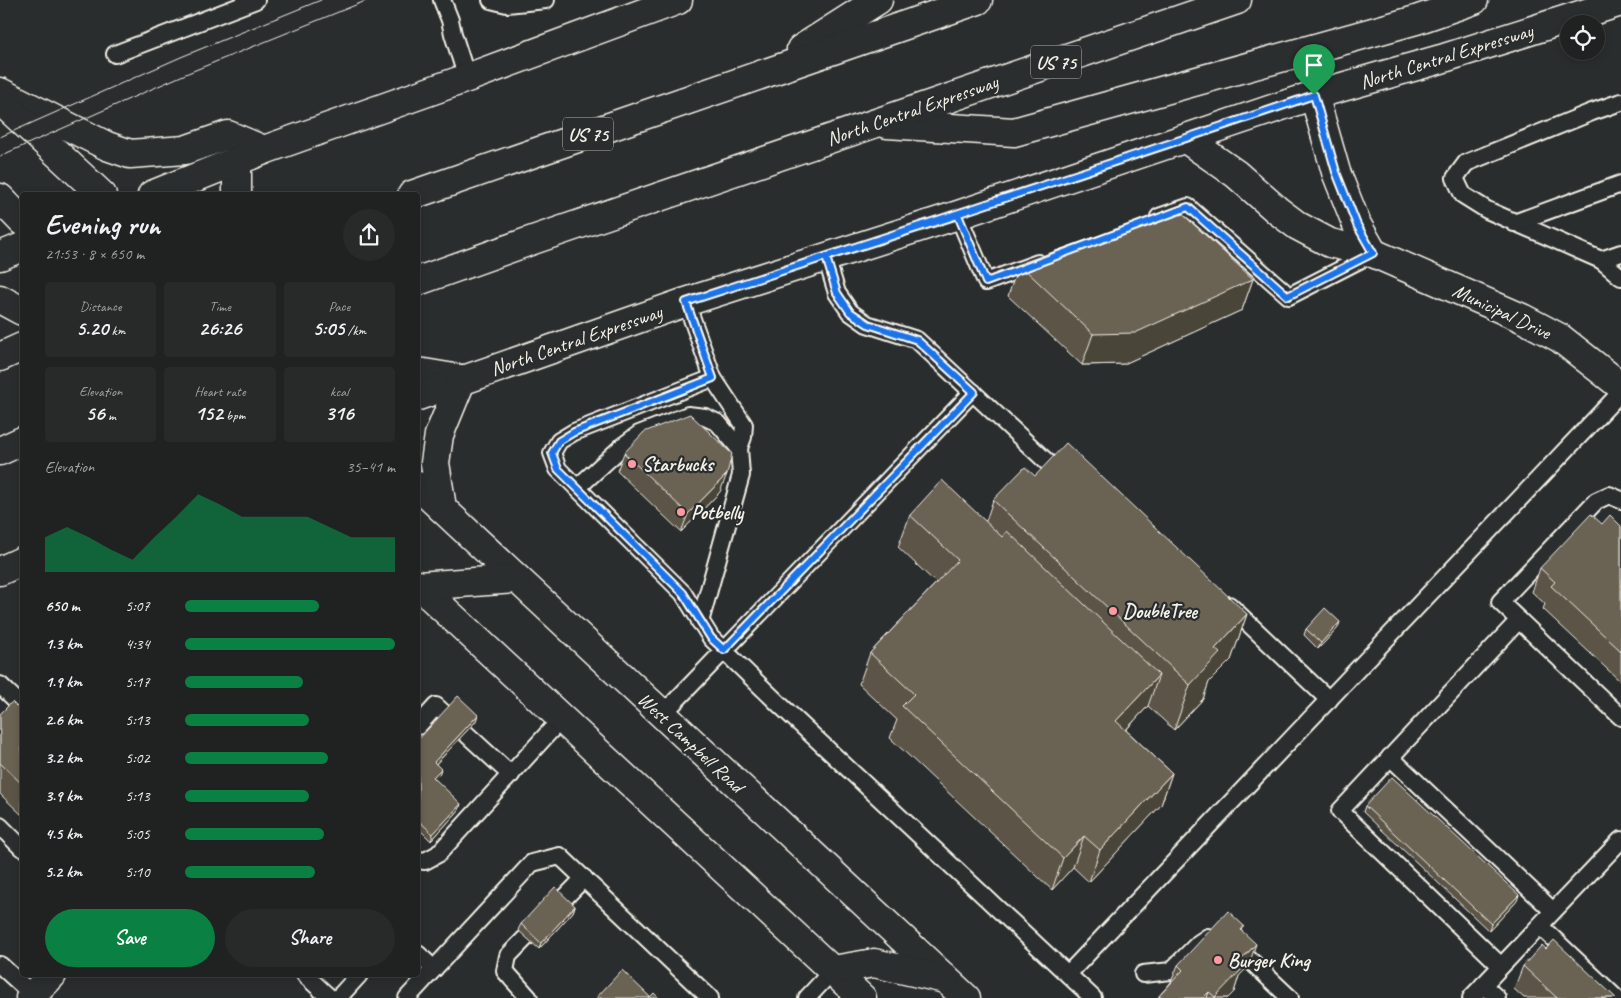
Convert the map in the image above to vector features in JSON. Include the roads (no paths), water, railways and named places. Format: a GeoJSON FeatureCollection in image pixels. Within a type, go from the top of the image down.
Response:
{"type":"FeatureCollection","features":[{"type":"Feature","properties":{"kind":"main road"},"geometry":{"type":"LineString","coordinates":[[160,192],[264,150],[467,78],[676,0]]}},
{"type":"Feature","properties":{"kind":"main road"},"geometry":{"type":"LineString","coordinates":[[764,72],[878,0]]}},
{"type":"Feature","properties":{"kind":"main road","name":"US 75"},"geometry":{"type":"LineString","coordinates":[[420,192],[764,72],[978,0]]}},
{"type":"Feature","properties":{"kind":"main road","name":"North Central Expressway"},"geometry":{"type":"LineString","coordinates":[[420,280],[1237,0]]}},
{"type":"Feature","properties":{"kind":"main road"},"geometry":{"type":"LineString","coordinates":[[875,123],[1014,132],[1416,20],[1474,0]]}},
{"type":"Feature","properties":{"kind":"main road","name":"North Central Expressway"},"geometry":{"type":"LineString","coordinates":[[420,395],[686,302],[958,215],[1314,95],[1441,59],[1621,2]]}},
{"type":"Feature","properties":{"kind":"main road"},"geometry":{"type":"LineString","coordinates":[[0,92],[107,146],[130,154],[185,150],[228,135],[264,150]]}},
{"type":"Feature","properties":{"kind":"main road"},"geometry":{"type":"LineString","coordinates":[[1314,95],[1336,172],[1357,225],[1373,253]]}},
{"type":"Feature","properties":{"kind":"main road"},"geometry":{"type":"LineString","coordinates":[[0,100],[99,192]]}},
{"type":"Feature","properties":{"kind":"main road","name":"Municipal Drive"},"geometry":{"type":"LineString","coordinates":[[1186,139],[1236,174],[1298,226],[1330,243],[1373,253],[1514,314],[1560,338],[1621,386]]}},
{"type":"Feature","properties":{"kind":"main road"},"geometry":{"type":"LineString","coordinates":[[237,161],[237,192]]}},
{"type":"Feature","properties":{"kind":"main road"},"geometry":{"type":"LineString","coordinates":[[0,198],[20,219]]}},
{"type":"Feature","properties":{"kind":"main road"},"geometry":{"type":"LineString","coordinates":[[0,256],[20,247]]}},
{"type":"Feature","properties":{"kind":"main road"},"geometry":{"type":"LineString","coordinates":[[0,299],[20,310]]}},
{"type":"Feature","properties":{"kind":"main road"},"geometry":{"type":"LineString","coordinates":[[0,357],[20,348]]}},
{"type":"Feature","properties":{"kind":"main road"},"geometry":{"type":"LineString","coordinates":[[420,372],[462,380],[440,435],[436,463],[442,508]]}},
{"type":"Feature","properties":{"kind":"main road"},"geometry":{"type":"LineString","coordinates":[[0,451],[20,442]]}},
{"type":"Feature","properties":{"kind":"main road","name":"West Campbell Road"},"geometry":{"type":"LineString","coordinates":[[420,488],[966,998]]}},
{"type":"Feature","properties":{"kind":"main road"},"geometry":{"type":"LineString","coordinates":[[0,571],[20,562]]}},
{"type":"Feature","properties":{"kind":"main road"},"geometry":{"type":"LineString","coordinates":[[420,586],[517,579]]}},
{"type":"Feature","properties":{"kind":"main road"},"geometry":{"type":"LineString","coordinates":[[420,588],[862,998]]}},
{"type":"Feature","properties":{"kind":"main road"},"geometry":{"type":"LineString","coordinates":[[833,970],[874,963],[946,979]]}},
{"type":"Feature","properties":{"kind":"main road"},"geometry":{"type":"LineString","coordinates":[[31,997],[50,977]]}},
{"type":"Feature","properties":{"kind":"lane"},"geometry":{"type":"LineString","coordinates":[[115,54],[256,0]]}},
{"type":"Feature","properties":{"kind":"lane"},"geometry":{"type":"LineString","coordinates":[[442,0],[450,20],[467,78]]}},
{"type":"Feature","properties":{"kind":"lane"},"geometry":{"type":"LineString","coordinates":[[491,0],[507,4],[546,0]]}},
{"type":"Feature","properties":{"kind":"lane"},"geometry":{"type":"LineString","coordinates":[[1621,102],[1466,163],[1455,178],[1463,195],[1487,210],[1601,260],[1621,277]]}},
{"type":"Feature","properties":{"kind":"lane"},"geometry":{"type":"LineString","coordinates":[[1514,222],[1621,184]]}},
{"type":"Feature","properties":{"kind":"lane"},"geometry":{"type":"LineString","coordinates":[[1142,224],[1188,207],[1288,296],[1373,253]]}},
{"type":"Feature","properties":{"kind":"lane"},"geometry":{"type":"LineString","coordinates":[[958,215],[986,282],[1050,258]]}},
{"type":"Feature","properties":{"kind":"lane"},"geometry":{"type":"LineString","coordinates":[[1601,260],[1621,253]]}},
{"type":"Feature","properties":{"kind":"lane"},"geometry":{"type":"LineString","coordinates":[[826,257],[837,293],[850,312],[868,324],[917,340],[1078,491]]}},
{"type":"Feature","properties":{"kind":"lane"},"geometry":{"type":"LineString","coordinates":[[686,302],[713,378],[744,425],[743,437],[739,448],[741,474],[700,622]]}},
{"type":"Feature","properties":{"kind":"lane"},"geometry":{"type":"LineString","coordinates":[[713,378],[574,432],[559,441],[552,453],[558,469],[683,593],[711,638],[1093,998]]}},
{"type":"Feature","properties":{"kind":"lane"},"geometry":{"type":"LineString","coordinates":[[662,715],[974,392]]}},
{"type":"Feature","properties":{"kind":"lane"},"geometry":{"type":"LineString","coordinates":[[1068,974],[1621,392]]}},
{"type":"Feature","properties":{"kind":"lane"},"geometry":{"type":"LineString","coordinates":[[578,488],[624,445],[639,434],[688,415],[705,417],[718,422],[739,448]]}},
{"type":"Feature","properties":{"kind":"lane"},"geometry":{"type":"LineString","coordinates":[[1621,500],[1609,495],[1596,501],[1500,602],[1621,717]]}},
{"type":"Feature","properties":{"kind":"lane"},"geometry":{"type":"LineString","coordinates":[[1217,594],[1329,700]]}},
{"type":"Feature","properties":{"kind":"lane"},"geometry":{"type":"LineString","coordinates":[[1501,966],[1340,811],[1519,620]]}},
{"type":"Feature","properties":{"kind":"lane"},"geometry":{"type":"LineString","coordinates":[[0,686],[20,704]]}},
{"type":"Feature","properties":{"kind":"lane"},"geometry":{"type":"LineString","coordinates":[[420,724],[436,706],[511,775]]}},
{"type":"Feature","properties":{"kind":"lane"},"geometry":{"type":"LineString","coordinates":[[420,860],[425,861],[438,854],[562,718]]}},
{"type":"Feature","properties":{"kind":"lane"},"geometry":{"type":"LineString","coordinates":[[1390,757],[1553,911]]}},
{"type":"Feature","properties":{"kind":"lane"},"geometry":{"type":"LineString","coordinates":[[4,830],[20,838]]}},
{"type":"Feature","properties":{"kind":"lane"},"geometry":{"type":"LineString","coordinates":[[4,830],[20,846]]}},
{"type":"Feature","properties":{"kind":"lane"},"geometry":{"type":"LineString","coordinates":[[1471,998],[1621,840]]}},
{"type":"Feature","properties":{"kind":"lane"},"geometry":{"type":"LineString","coordinates":[[407,998],[532,863],[560,856],[710,998]]}},
{"type":"Feature","properties":{"kind":"lane"},"geometry":{"type":"LineString","coordinates":[[529,998],[505,971],[508,956],[584,878]]}},
{"type":"Feature","properties":{"kind":"lane"},"geometry":{"type":"LineString","coordinates":[[1540,926],[1616,998]]}},
{"type":"Feature","properties":{"kind":"lane"},"geometry":{"type":"LineString","coordinates":[[1143,974],[1172,971],[1199,943],[1217,930],[1290,998]]}},
{"type":"Feature","properties":{"kind":"lane"},"geometry":{"type":"LineString","coordinates":[[420,956],[434,969]]}},
{"type":"Feature","properties":{"kind":"lane"},"geometry":{"type":"LineString","coordinates":[[0,965],[31,997]]}},
{"type":"Feature","properties":{"kind":"lane"},"geometry":{"type":"LineString","coordinates":[[807,998],[833,970]]}},
{"type":"Feature","properties":{"kind":"lane"},"geometry":{"type":"LineString","coordinates":[[306,977],[330,998]]}},
{"type":"Feature","properties":{"kind":"lane"},"geometry":{"type":"LineString","coordinates":[[338,998],[357,977]]}},
{"type":"Feature","properties":{"kind":"lane"},"geometry":{"type":"LineString","coordinates":[[1483,985],[1497,998]]}},
{"type":"Feature","properties":{"kind":"tram line"},"geometry":{"type":"LineString","coordinates":[[0,137],[181,57],[321,0]]}},
{"type":"Feature","properties":{"kind":"tram line"},"geometry":{"type":"LineString","coordinates":[[0,156],[188,73],[368,0]]}},
{"type":"Feature","properties":{"kind":"place","name":"Starbucks"},"geometry":{"type":"Point","coordinates":[632,464]}},
{"type":"Feature","properties":{"kind":"place","name":"Potbelly"},"geometry":{"type":"Point","coordinates":[681,512]}},
{"type":"Feature","properties":{"kind":"place","name":"DoubleTree"},"geometry":{"type":"Point","coordinates":[1113,611]}},
{"type":"Feature","properties":{"kind":"place","name":"Burger King"},"geometry":{"type":"Point","coordinates":[1218,960]}}]}
